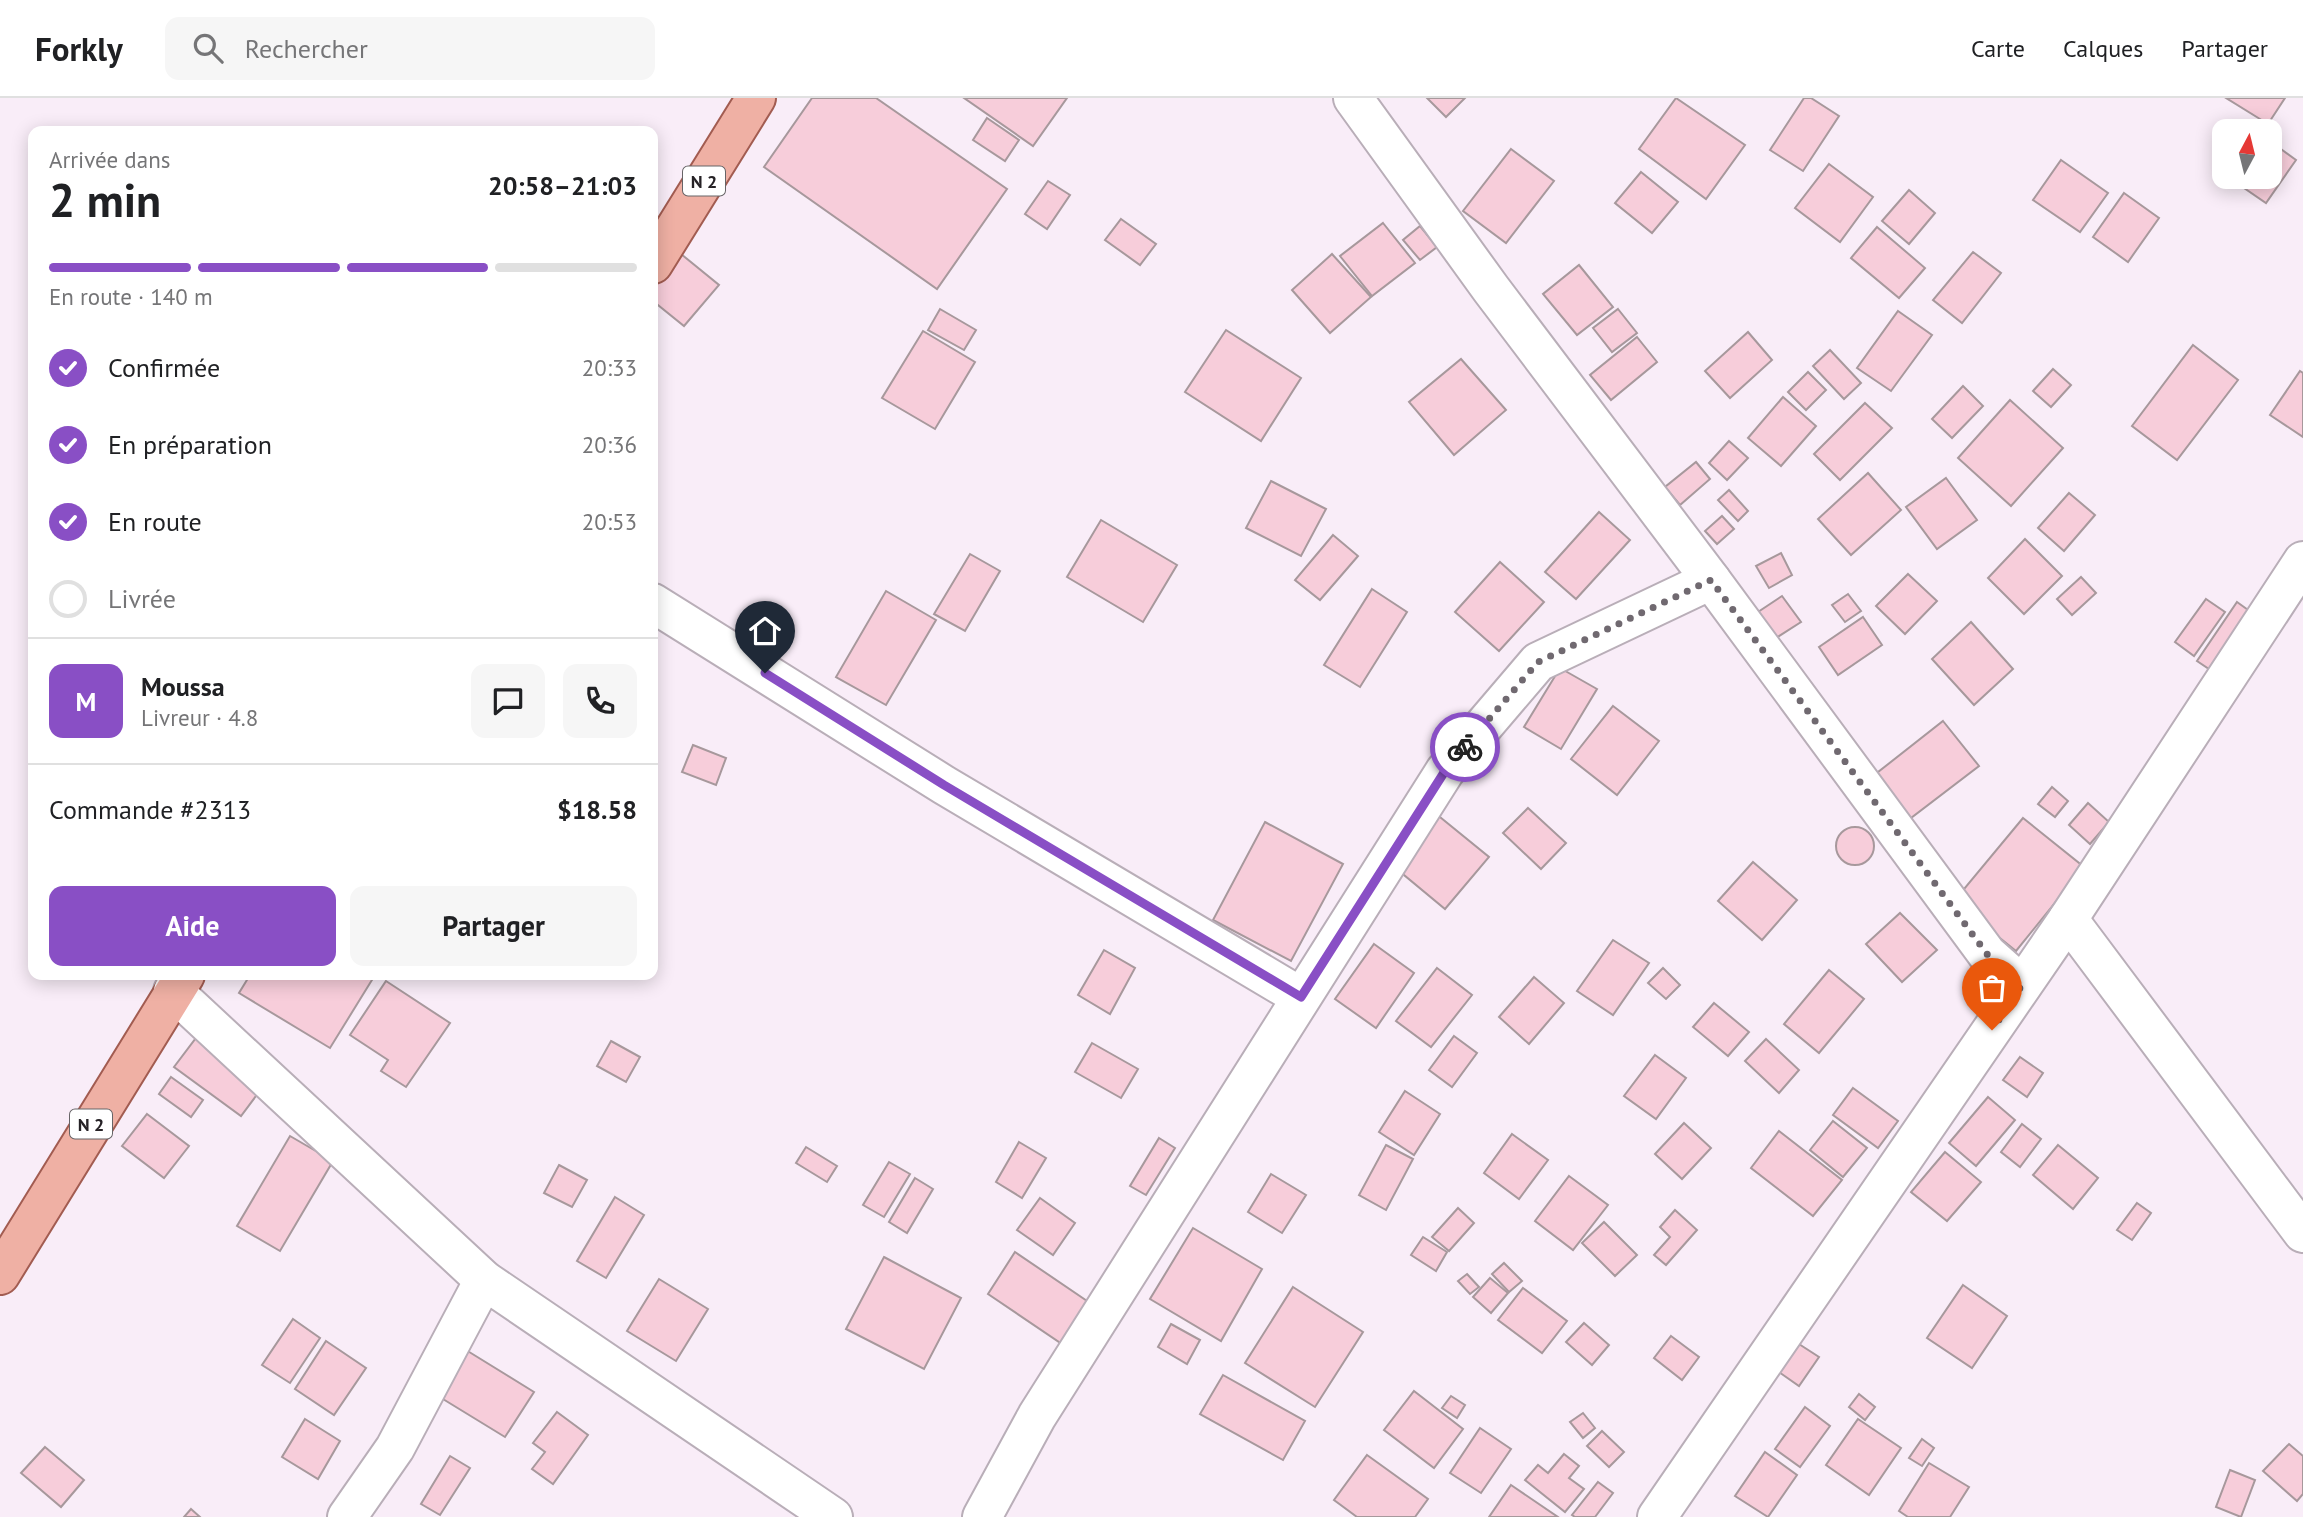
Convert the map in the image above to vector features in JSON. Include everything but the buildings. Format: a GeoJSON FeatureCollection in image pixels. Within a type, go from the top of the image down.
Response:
{"type":"FeatureCollection","features":[{"type":"Feature","properties":{"kind":"main road","name":"N 2"},"geometry":{"type":"LineString","coordinates":[[658,256],[756,98]]}},
{"type":"Feature","properties":{"kind":"main road","name":"N 2"},"geometry":{"type":"LineString","coordinates":[[0,1275],[179,983]]}},
{"type":"Feature","properties":{"kind":"street"},"geometry":{"type":"LineString","coordinates":[[1353,98],[1987,954],[2022,985]]}},
{"type":"Feature","properties":{"kind":"street"},"geometry":{"type":"LineString","coordinates":[[1657,1517],[2068,919],[2303,561]]}},
{"type":"Feature","properties":{"kind":"street"},"geometry":{"type":"LineString","coordinates":[[982,1517],[1037,1416],[1445,771],[1538,662],[1711,580]]}},
{"type":"Feature","properties":{"kind":"street"},"geometry":{"type":"LineString","coordinates":[[658,606],[944,785],[1301,997]]}},
{"type":"Feature","properties":{"kind":"street"},"geometry":{"type":"LineString","coordinates":[[2068,919],[2303,1233]]}},
{"type":"Feature","properties":{"kind":"street"},"geometry":{"type":"LineString","coordinates":[[179,983],[484,1280],[833,1517]]}},
{"type":"Feature","properties":{"kind":"street"},"geometry":{"type":"LineString","coordinates":[[347,1517],[395,1447],[484,1280]]}},
{"type":"Feature","properties":{"kind":"way so far"},"geometry":{"type":"LineString","coordinates":[[1465,747],[1538,662],[1711,580],[1987,954],[2022,985],[1992,1030]]}},
{"type":"Feature","properties":{"kind":"route"},"geometry":{"type":"LineString","coordinates":[[765,673],[944,785],[1301,997],[1445,771],[1465,747]]}}]}
